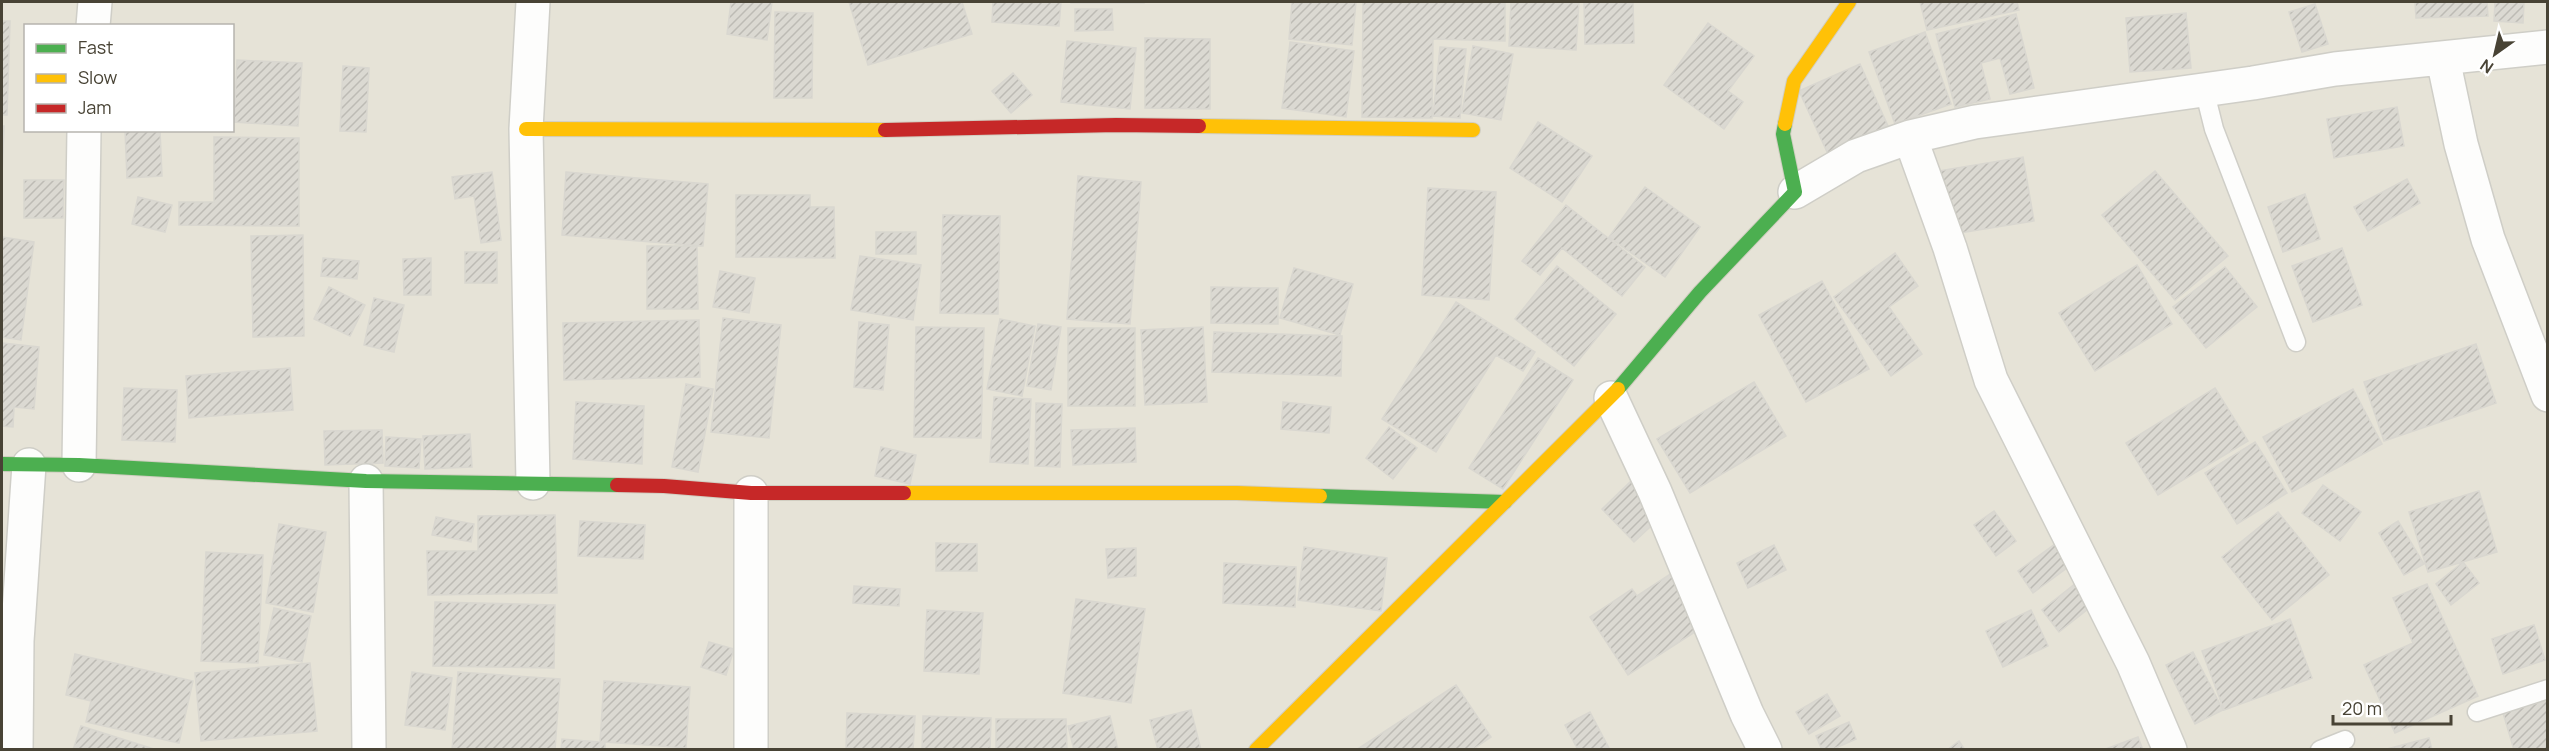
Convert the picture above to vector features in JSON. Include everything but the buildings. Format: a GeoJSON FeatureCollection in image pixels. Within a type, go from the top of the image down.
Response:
{"type":"FeatureCollection","features":[{"type":"Feature","properties":{"kind":"street"},"geometry":{"type":"LineString","coordinates":[[93,24],[96,2]]}},
{"type":"Feature","properties":{"kind":"street"},"geometry":{"type":"LineString","coordinates":[[533,2],[526,129],[533,483]]}},
{"type":"Feature","properties":{"kind":"street"},"geometry":{"type":"LineString","coordinates":[[1795,192],[1784,134],[1794,81],[1849,2]]}},
{"type":"Feature","properties":{"kind":"street"},"geometry":{"type":"LineString","coordinates":[[1256,750],[1611,398],[1700,292],[1795,192],[1856,156],[1910,137],[1975,122],[2335,69],[2547,47]]}},
{"type":"Feature","properties":{"kind":"street"},"geometry":{"type":"LineString","coordinates":[[2443,58],[2461,144],[2488,239],[2547,395]]}},
{"type":"Feature","properties":{"kind":"street"},"geometry":{"type":"LineString","coordinates":[[526,129],[860,130],[1116,125],[1473,130]]}},
{"type":"Feature","properties":{"kind":"street"},"geometry":{"type":"LineString","coordinates":[[79,465],[84,132]]}},
{"type":"Feature","properties":{"kind":"street"},"geometry":{"type":"LineString","coordinates":[[1910,137],[1971,309],[1991,380],[2133,663],[2170,750]]}},
{"type":"Feature","properties":{"kind":"street"},"geometry":{"type":"LineString","coordinates":[[1611,398],[1655,492],[1743,704],[1765,750]]}},
{"type":"Feature","properties":{"kind":"street"},"geometry":{"type":"LineString","coordinates":[[16,750],[15,465],[79,465],[366,481],[664,486],[751,493],[1237,493],[1505,502]]}},
{"type":"Feature","properties":{"kind":"street"},"geometry":{"type":"LineString","coordinates":[[366,481],[369,750]]}},
{"type":"Feature","properties":{"kind":"street"},"geometry":{"type":"LineString","coordinates":[[751,493],[751,750]]}},
{"type":"Feature","properties":{"kind":"lane"},"geometry":{"type":"LineString","coordinates":[[2204,89],[2214,129],[2296,342]]}},
{"type":"Feature","properties":{"kind":"lane"},"geometry":{"type":"LineString","coordinates":[[2476,712],[2547,689]]}},
{"type":"Feature","properties":{"kind":"lane"},"geometry":{"type":"LineString","coordinates":[[2320,750],[2345,740]]}},
{"type":"Feature","properties":{"kind":"shaded area"},"geometry":{"type":"Polygon","coordinates":[[[2,2],[2547,2],[2547,749],[2,749],[2,2]]]}},
{"type":"Feature","properties":{"kind":"traffic: fast"},"geometry":{"type":"LineString","coordinates":[[1618,389],[1700,292],[1795,192],[1783,134],[1785,124]]}},
{"type":"Feature","properties":{"kind":"traffic: fast"},"geometry":{"type":"LineString","coordinates":[[2,464],[79,465],[366,481],[617,485]]}},
{"type":"Feature","properties":{"kind":"traffic: fast"},"geometry":{"type":"LineString","coordinates":[[1320,496],[1505,502]]}},
{"type":"Feature","properties":{"kind":"traffic: slow"},"geometry":{"type":"LineString","coordinates":[[1785,124],[1794,81],[1849,2]]}},
{"type":"Feature","properties":{"kind":"traffic: slow"},"geometry":{"type":"LineString","coordinates":[[1199,126],[1473,130]]}},
{"type":"Feature","properties":{"kind":"traffic: slow"},"geometry":{"type":"LineString","coordinates":[[526,129],[885,130]]}},
{"type":"Feature","properties":{"kind":"traffic: slow"},"geometry":{"type":"LineString","coordinates":[[1256,750],[1618,389]]}},
{"type":"Feature","properties":{"kind":"traffic: slow"},"geometry":{"type":"LineString","coordinates":[[904,493],[1237,493],[1320,496]]}},
{"type":"Feature","properties":{"kind":"traffic: jam"},"geometry":{"type":"LineString","coordinates":[[885,130],[1116,125],[1199,126]]}},
{"type":"Feature","properties":{"kind":"traffic: jam"},"geometry":{"type":"LineString","coordinates":[[617,485],[664,486],[751,493],[904,493]]}}]}
